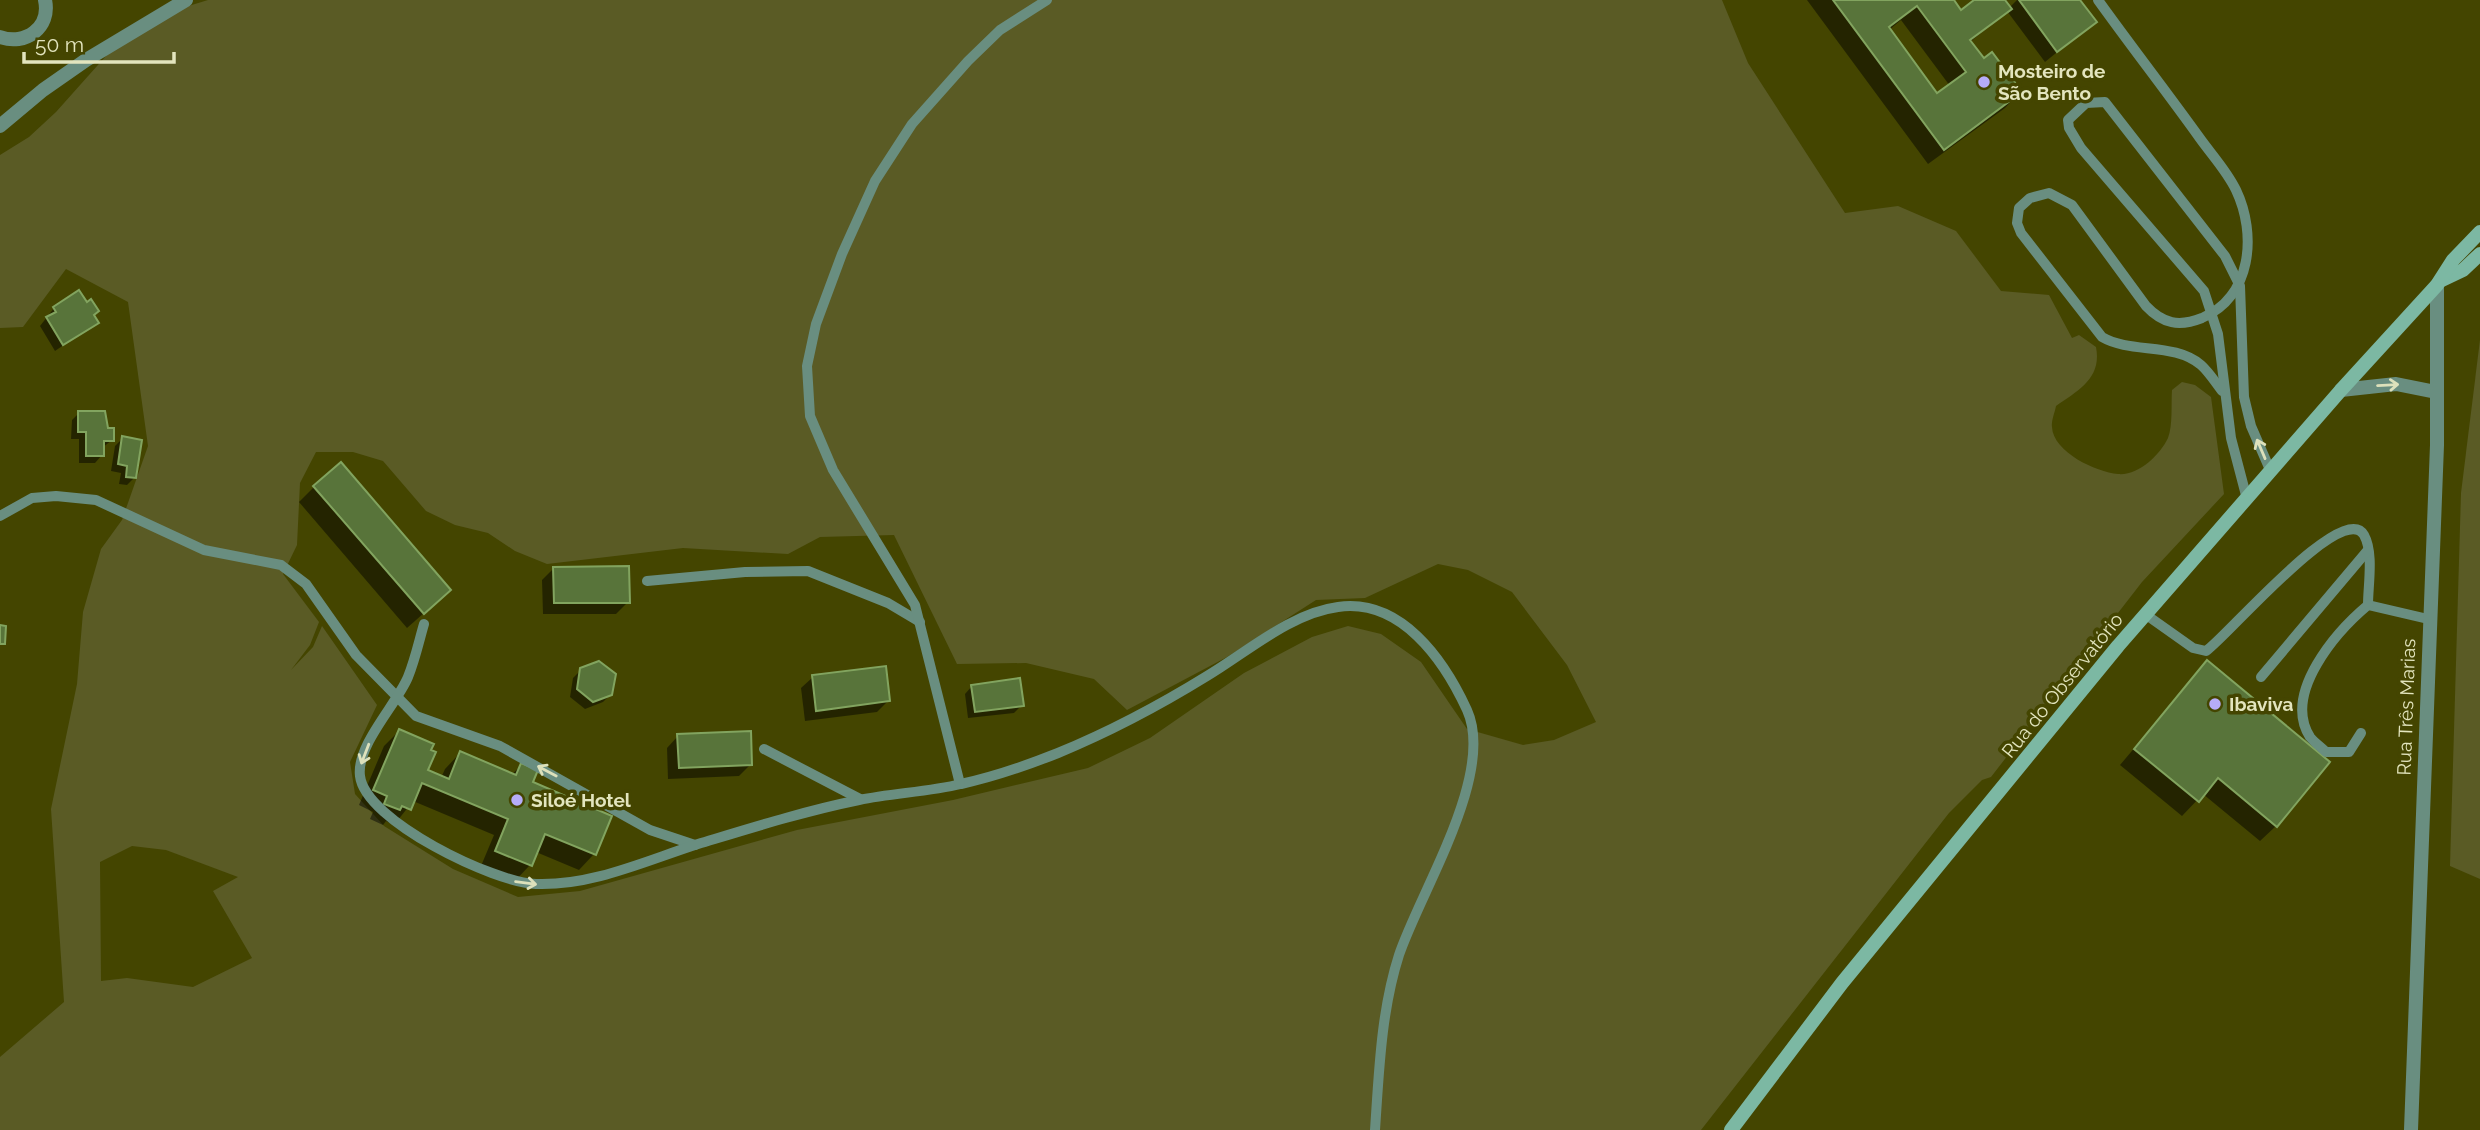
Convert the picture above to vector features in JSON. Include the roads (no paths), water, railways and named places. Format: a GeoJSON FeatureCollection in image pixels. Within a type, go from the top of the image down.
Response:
{"type":"FeatureCollection","features":[{"type":"Feature","properties":{"kind":"street"},"geometry":{"type":"LineString","coordinates":[[0,51],[6,38],[33,34],[40,27],[45,17],[45,0]]}},
{"type":"Feature","properties":{"kind":"street"},"geometry":{"type":"LineString","coordinates":[[0,126],[43,90],[86,60],[186,0]]}},
{"type":"Feature","properties":{"kind":"street","name":"Rua do Observatório"},"geometry":{"type":"LineString","coordinates":[[1731,1130],[1842,983],[2146,614],[2341,390],[2440,283],[2453,260],[2480,232]]}},
{"type":"Feature","properties":{"kind":"street","name":"Rua do Observatório"},"geometry":{"type":"LineString","coordinates":[[2440,283],[2463,270],[2480,254]]}},
{"type":"Feature","properties":{"kind":"street","name":"Rua Três Marias"},"geometry":{"type":"LineString","coordinates":[[2411,1130],[2428,619],[2437,445],[2440,283]]}},
{"type":"Feature","properties":{"kind":"street"},"geometry":{"type":"LineString","coordinates":[[2341,390],[2396,384],[2436,392]]}},
{"type":"Feature","properties":{"kind":"lane"},"geometry":{"type":"LineString","coordinates":[[960,785],[915,605],[896,568],[833,470],[810,416],[807,366],[816,324],[842,254],[875,181],[912,124],[968,61],[1000,30],[1047,0]]}},
{"type":"Feature","properties":{"kind":"lane"},"geometry":{"type":"LineString","coordinates":[[2098,0],[2236,189],[2250,240],[2240,286],[2244,397],[2251,426],[2271,472]]}},
{"type":"Feature","properties":{"kind":"lane"},"geometry":{"type":"LineString","coordinates":[[2240,286],[2225,256],[2105,102],[2086,103],[2068,120],[2069,128],[2081,148],[2204,292],[2218,334],[2222,391],[2247,499]]}},
{"type":"Feature","properties":{"kind":"lane"},"geometry":{"type":"LineString","coordinates":[[2222,391],[2201,365],[2185,356],[2116,345],[2102,337],[2021,233],[2017,223],[2019,208],[2030,198],[2049,193],[2072,205],[2154,315],[2172,324],[2187,324],[2212,314],[2240,286]]}},
{"type":"Feature","properties":{"kind":"lane"},"geometry":{"type":"LineString","coordinates":[[0,516],[32,498],[56,496],[96,500],[204,550],[281,565],[306,584],[356,655],[416,716],[500,746],[650,830],[695,845]]}},
{"type":"Feature","properties":{"kind":"lane"},"geometry":{"type":"LineString","coordinates":[[2146,614],[2193,648],[2206,651],[2216,645],[2250,607],[2310,553],[2344,529],[2356,529],[2363,533],[2368,550],[2368,605],[2349,621],[2310,674],[2302,709],[2309,736],[2326,752],[2349,752],[2361,733]]}},
{"type":"Feature","properties":{"kind":"lane"},"geometry":{"type":"LineString","coordinates":[[2261,677],[2368,550]]}},
{"type":"Feature","properties":{"kind":"lane"},"geometry":{"type":"LineString","coordinates":[[648,581],[745,572],[808,571],[888,603],[920,622]]}},
{"type":"Feature","properties":{"kind":"lane"},"geometry":{"type":"LineString","coordinates":[[2368,605],[2428,619]]}},
{"type":"Feature","properties":{"kind":"lane"},"geometry":{"type":"LineString","coordinates":[[425,624],[407,680],[396,694],[362,761],[360,777],[365,790],[380,810],[410,831],[477,867],[515,881],[545,884],[632,868],[695,845],[860,799],[960,785],[1056,754],[1111,729],[1202,680],[1304,616],[1340,606],[1368,609],[1400,621],[1418,634],[1469,713],[1476,751],[1435,875],[1399,955],[1381,1038],[1375,1130]]}},
{"type":"Feature","properties":{"kind":"lane"},"geometry":{"type":"LineString","coordinates":[[764,749],[860,799]]}},
{"type":"Feature","properties":{"kind":"place","name":"Mosteiro de São Bento"},"geometry":{"type":"Point","coordinates":[1984,82]}},
{"type":"Feature","properties":{"kind":"place","name":"Ibaviva"},"geometry":{"type":"Point","coordinates":[2215,704]}},
{"type":"Feature","properties":{"kind":"place","name":"Siloé Hotel"},"geometry":{"type":"Point","coordinates":[517,800]}}]}
